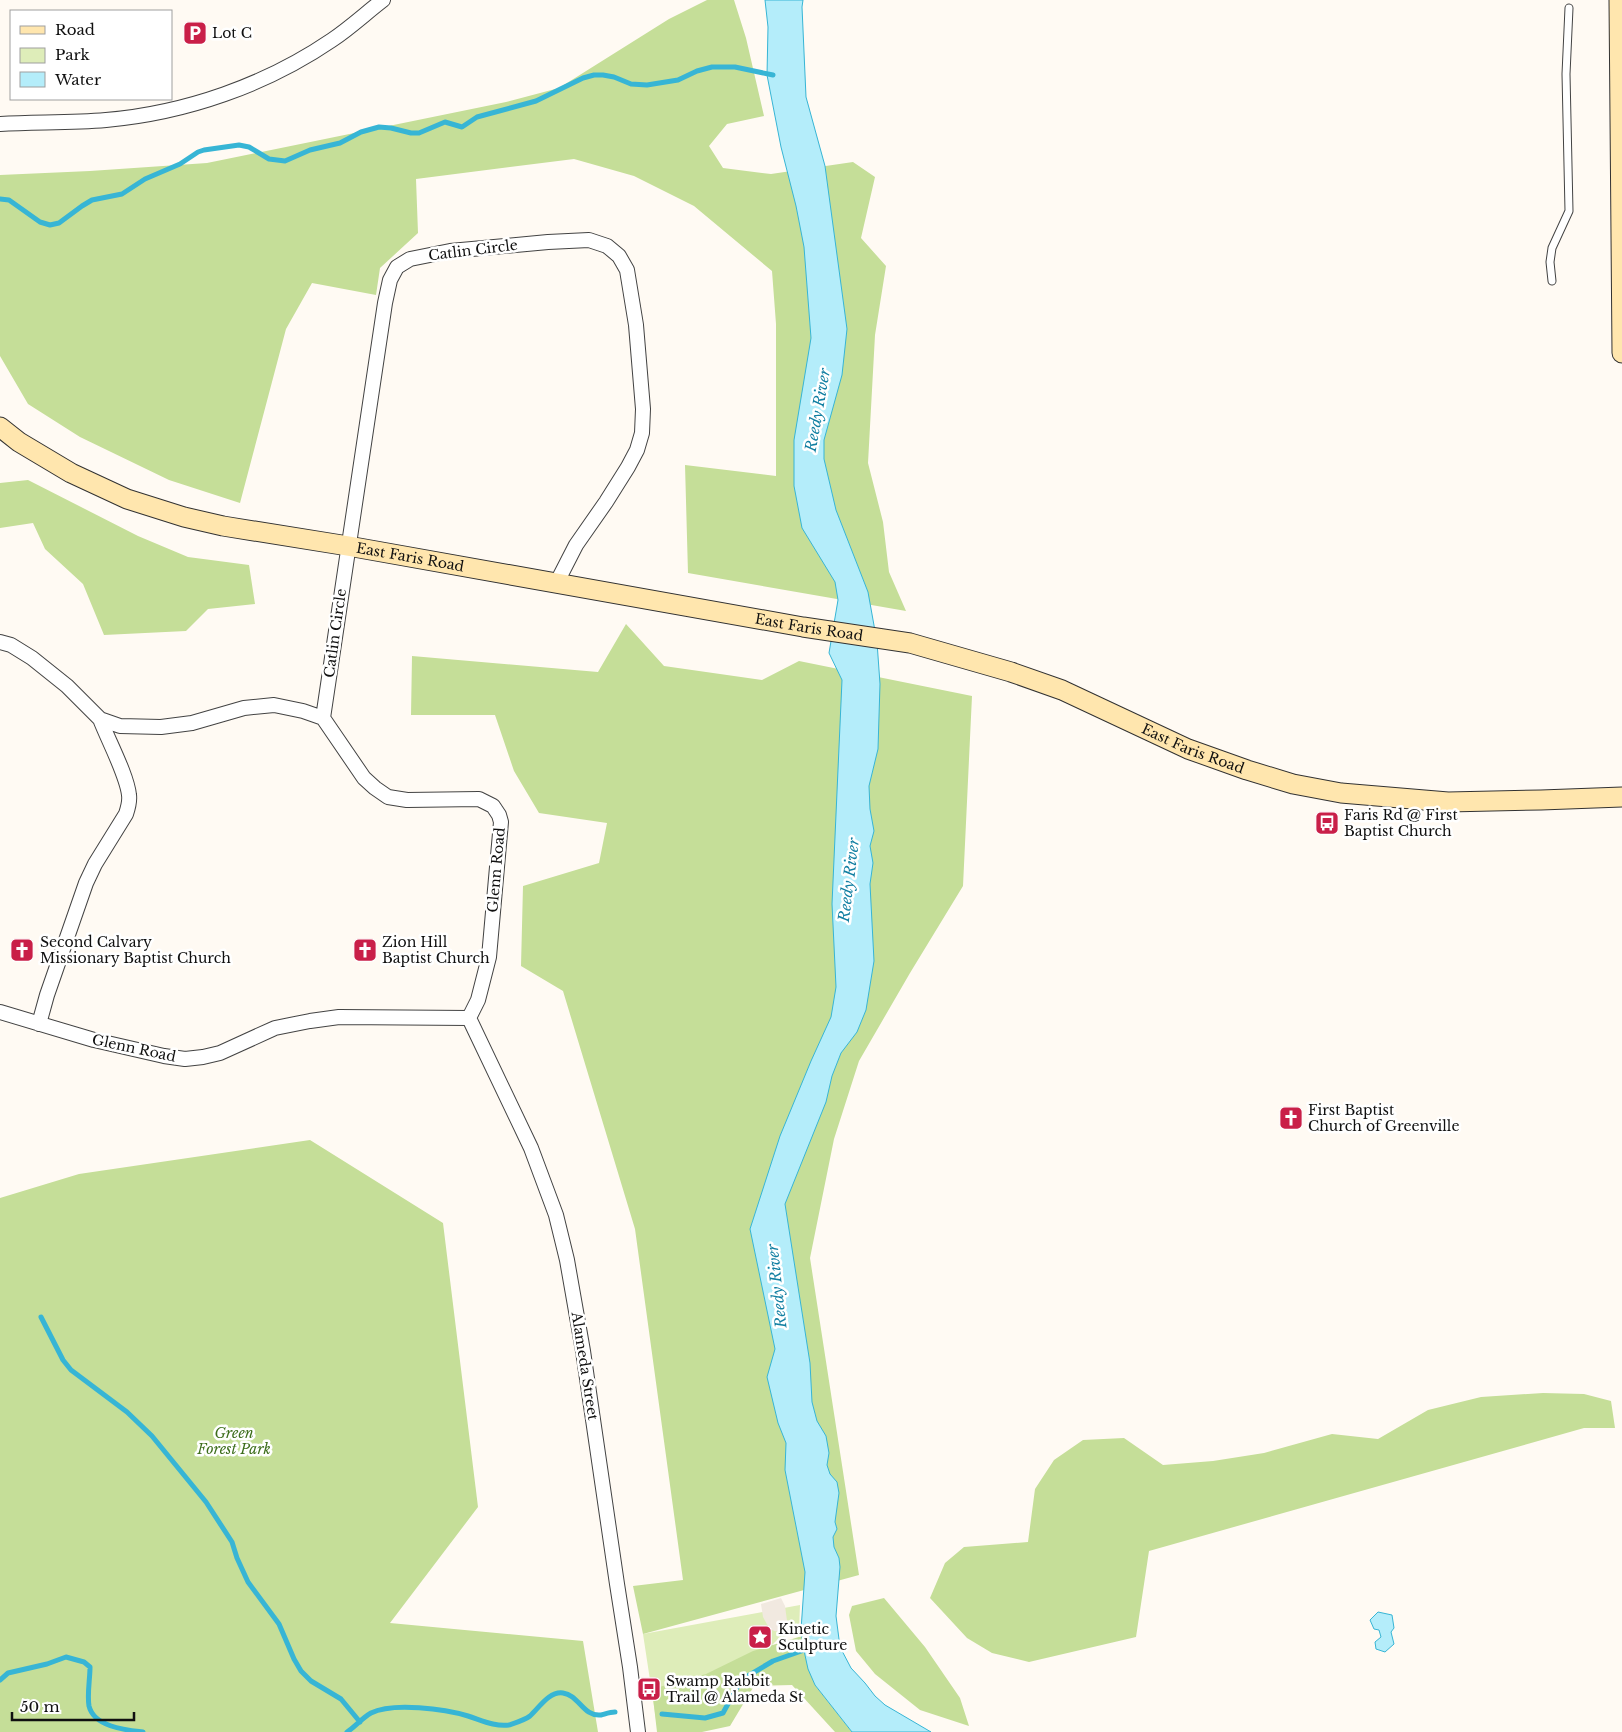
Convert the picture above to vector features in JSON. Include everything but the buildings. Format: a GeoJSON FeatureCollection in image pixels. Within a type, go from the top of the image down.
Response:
{"type":"FeatureCollection","features":[{"type":"Feature","properties":{"kind":"main road"},"geometry":{"type":"LineString","coordinates":[[1619,0],[1622,353]]}},
{"type":"Feature","properties":{"kind":"main road","name":"East Faris Road"},"geometry":{"type":"LineString","coordinates":[[6,434],[71,473],[127,499],[184,517],[223,526],[348,546],[803,627],[910,643],[994,666],[1062,690],[1188,749],[1293,784],[1341,793],[1448,802],[1622,797]]}},
{"type":"Feature","properties":{"kind":"street"},"geometry":{"type":"LineString","coordinates":[[0,124],[106,120],[152,113],[218,96],[246,86],[309,55],[333,40],[383,0]]}},
{"type":"Feature","properties":{"kind":"street","name":"Catlin Circle"},"geometry":{"type":"LineString","coordinates":[[323,718],[385,303],[390,280],[397,268],[410,259],[450,251],[589,240],[607,246],[619,256],[627,270],[636,325],[643,409],[642,432],[637,450],[628,467],[576,545],[556,584]]}},
{"type":"Feature","properties":{"kind":"street"},"geometry":{"type":"LineString","coordinates":[[0,642],[11,645],[32,658],[67,686],[100,719],[130,797],[126,814],[86,884],[47,995],[39,1024]]}},
{"type":"Feature","properties":{"kind":"street"},"geometry":{"type":"LineString","coordinates":[[100,719],[120,726],[161,727],[192,723],[244,708],[274,705],[303,711],[323,718]]}},
{"type":"Feature","properties":{"kind":"street","name":"Glenn Road"},"geometry":{"type":"LineString","coordinates":[[0,1012],[94,1040],[185,1059],[220,1053],[275,1028],[310,1021],[339,1017],[469,1018],[478,1000],[489,957],[500,834],[500,814],[493,806],[479,799],[407,800],[388,797],[364,778],[323,718]]}},
{"type":"Feature","properties":{"kind":"street","name":"Alameda Street"},"geometry":{"type":"LineString","coordinates":[[469,1018],[531,1148],[556,1215],[568,1260],[630,1667],[638,1732]]}},
{"type":"Feature","properties":{"kind":"lane"},"geometry":{"type":"LineString","coordinates":[[1552,281],[1550,262],[1552,248],[1569,211],[1566,74],[1569,8]]}},
{"type":"Feature","properties":{"kind":"green space"},"geometry":{"type":"Polygon","coordinates":[[[707,0],[734,0],[746,38],[764,116],[727,124],[709,146],[723,168],[771,174],[853,162],[875,177],[861,238],[886,266],[875,335],[868,463],[883,522],[889,572],[906,611],[688,573],[685,465],[776,476],[776,324],[772,271],[694,206],[634,176],[574,159],[416,179],[418,233],[380,268],[376,295],[312,283],[286,329],[240,503],[169,480],[80,437],[28,404],[0,356],[0,175],[207,163],[506,102],[559,88],[669,19],[707,0]]]}},
{"type":"Feature","properties":{"kind":"green space"},"geometry":{"type":"Polygon","coordinates":[[[28,480],[138,536],[188,557],[249,565],[255,604],[208,609],[186,631],[104,635],[83,584],[45,549],[33,523],[0,528],[0,483],[28,480]]]}},
{"type":"Feature","properties":{"kind":"green space"},"geometry":{"type":"Polygon","coordinates":[[[626,624],[664,666],[762,680],[799,661],[972,696],[963,886],[859,1061],[834,1139],[810,1258],[859,1575],[643,1634],[633,1586],[683,1580],[635,1229],[563,991],[521,966],[523,886],[599,863],[607,823],[539,813],[514,771],[495,715],[411,715],[412,656],[598,672],[626,624]]]}},
{"type":"Feature","properties":{"kind":"green space","name":"Green Forest Park"},"geometry":{"type":"Polygon","coordinates":[[[310,1140],[443,1223],[478,1507],[390,1623],[583,1641],[598,1732],[0,1732],[0,1198],[79,1174],[310,1140]]]}},
{"type":"Feature","properties":{"kind":"green space"},"geometry":{"type":"Polygon","coordinates":[[[1543,1393],[1584,1394],[1611,1401],[1615,1428],[1584,1428],[1149,1551],[1136,1637],[1029,1662],[992,1653],[967,1638],[930,1598],[945,1563],[964,1547],[1028,1542],[1035,1489],[1054,1460],[1083,1440],[1124,1438],[1163,1465],[1213,1461],[1264,1453],[1332,1434],[1378,1439],[1428,1410],[1481,1397],[1543,1393]]]}},
{"type":"Feature","properties":{"kind":"green space"},"geometry":{"type":"Polygon","coordinates":[[[884,1598],[925,1647],[960,1698],[969,1726],[920,1710],[875,1674],[856,1651],[849,1615],[852,1606],[884,1598]]]}},
{"type":"Feature","properties":{"kind":"green space"},"geometry":{"type":"Polygon","coordinates":[[[800,1605],[799,1631],[777,1640],[714,1704],[657,1726],[643,1634],[800,1605]]]}},
{"type":"Feature","properties":{"kind":"green space"},"geometry":{"type":"Polygon","coordinates":[[[802,1636],[815,1685],[852,1732],[835,1732],[792,1685],[754,1686],[730,1726],[702,1732],[657,1732],[652,1689],[706,1674],[753,1651],[802,1636]]]}},
{"type":"Feature","properties":{"kind":"shaded area"},"geometry":{"type":"Polygon","coordinates":[[[781,1598],[785,1606],[788,1628],[784,1632],[774,1631],[769,1628],[763,1617],[761,1604],[781,1598]]]}},
{"type":"Feature","properties":{"kind":"water","name":"Reedy River"},"geometry":{"type":"Polygon","coordinates":[[[765,0],[803,0],[806,97],[825,166],[847,329],[842,375],[824,440],[824,459],[836,510],[868,592],[877,642],[880,684],[878,749],[869,786],[870,809],[874,831],[870,846],[873,863],[870,884],[874,961],[866,1010],[857,1032],[841,1053],[832,1076],[826,1102],[785,1204],[810,1363],[812,1402],[817,1421],[826,1436],[829,1453],[827,1465],[830,1474],[837,1482],[839,1493],[835,1522],[837,1529],[833,1537],[840,1567],[836,1616],[840,1647],[851,1668],[875,1696],[885,1705],[931,1732],[852,1732],[815,1685],[808,1669],[801,1630],[805,1572],[785,1470],[786,1443],[778,1423],[767,1377],[775,1349],[750,1229],[780,1136],[831,1017],[836,987],[832,904],[842,680],[829,653],[838,600],[835,582],[802,528],[794,486],[794,440],[811,338],[804,247],[767,75],[768,27],[765,0]]]}},
{"type":"Feature","properties":{"kind":"water"},"geometry":{"type":"Polygon","coordinates":[[[1378,1612],[1392,1615],[1394,1628],[1391,1632],[1394,1644],[1385,1652],[1376,1649],[1375,1642],[1381,1637],[1379,1630],[1374,1629],[1370,1620],[1378,1612]]]}},
{"type":"Feature","properties":{"kind":"waterway"},"geometry":{"type":"LineString","coordinates":[[0,199],[9,200],[40,222],[50,225],[59,223],[92,200],[122,194],[145,179],[180,164],[204,150],[239,145],[249,147],[269,159],[285,161],[310,150],[340,143],[361,132],[379,127],[411,133],[419,133],[445,122],[462,127],[477,117],[536,101],[583,78],[594,75],[614,77],[631,84],[647,85],[678,80],[697,71],[712,67],[735,67],[773,75]]}},
{"type":"Feature","properties":{"kind":"waterway"},"geometry":{"type":"LineString","coordinates":[[41,1317],[63,1360],[71,1370],[127,1412],[152,1436],[206,1502],[232,1542],[248,1582],[279,1624],[301,1671],[311,1681],[341,1699],[360,1722]]}},
{"type":"Feature","properties":{"kind":"waterway"},"geometry":{"type":"LineString","coordinates":[[662,1714],[705,1718],[723,1713],[741,1680],[773,1661],[810,1648]]}},
{"type":"Feature","properties":{"kind":"waterway"},"geometry":{"type":"LineString","coordinates":[[0,1680],[8,1673],[47,1664],[66,1657],[84,1662],[90,1667],[89,1706],[97,1719],[112,1726],[143,1732]]}},
{"type":"Feature","properties":{"kind":"waterway"},"geometry":{"type":"LineString","coordinates":[[347,1732],[371,1713],[405,1707],[446,1711],[493,1724],[509,1725],[530,1716],[549,1697],[558,1693],[568,1695],[595,1715],[615,1712]]}},
{"type":"Feature","properties":{"kind":"place","name":"Lot C"},"geometry":{"type":"Point","coordinates":[195,33]}},
{"type":"Feature","properties":{"kind":"place","name":"Faris Rd @ First Baptist Church"},"geometry":{"type":"Point","coordinates":[1327,823]}},
{"type":"Feature","properties":{"kind":"place","name":"Second Calvary Missionary Baptist Church"},"geometry":{"type":"Point","coordinates":[22,950]}},
{"type":"Feature","properties":{"kind":"place","name":"Zion Hill Baptist Church"},"geometry":{"type":"Point","coordinates":[365,950]}},
{"type":"Feature","properties":{"kind":"place","name":"First Baptist Church of Greenville"},"geometry":{"type":"Point","coordinates":[1291,1118]}},
{"type":"Feature","properties":{"kind":"place","name":"Kinetic Sculpture"},"geometry":{"type":"Point","coordinates":[760,1637]}},
{"type":"Feature","properties":{"kind":"place","name":"Swamp Rabbit Trail @ Alameda St"},"geometry":{"type":"Point","coordinates":[649,1689]}}]}
